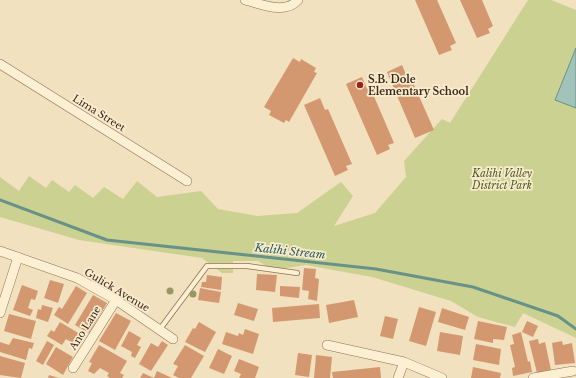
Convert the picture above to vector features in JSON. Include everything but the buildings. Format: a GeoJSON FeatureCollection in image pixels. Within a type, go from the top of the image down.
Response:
{"type":"FeatureCollection","features":[{"type":"Feature","properties":{"kind":"street"},"geometry":{"type":"LineString","coordinates":[[245,0],[266,6],[281,8],[292,5],[298,0]]}},
{"type":"Feature","properties":{"kind":"street","name":"Lima Street"},"geometry":{"type":"LineString","coordinates":[[0,64],[187,181]]}},
{"type":"Feature","properties":{"kind":"street","name":"Gulick Avenue"},"geometry":{"type":"LineString","coordinates":[[0,251],[77,278],[116,300],[174,339]]}},
{"type":"Feature","properties":{"kind":"street"},"geometry":{"type":"LineString","coordinates":[[0,313],[18,257]]}},
{"type":"Feature","properties":{"kind":"street","name":"Ano Lane"},"geometry":{"type":"LineString","coordinates":[[73,368],[116,300]]}},
{"type":"Feature","properties":{"kind":"street"},"geometry":{"type":"LineString","coordinates":[[327,345],[404,362],[442,378]]}},
{"type":"Feature","properties":{"kind":"street"},"geometry":{"type":"LineString","coordinates":[[398,378],[404,362]]}},
{"type":"Feature","properties":{"kind":"street"},"geometry":{"type":"LineString","coordinates":[[534,378],[573,371]]}},
{"type":"Feature","properties":{"kind":"lane"},"geometry":{"type":"LineString","coordinates":[[160,330],[207,266],[247,266],[297,274]]}},
{"type":"Feature","properties":{"kind":"green space","name":"Kalihi Valley District Park"},"geometry":{"type":"Polygon","coordinates":[[[528,0],[551,0],[576,10],[576,338],[523,313],[515,327],[478,317],[451,301],[372,277],[306,265],[273,270],[258,261],[233,261],[233,273],[222,273],[202,258],[79,240],[0,217],[0,177],[19,191],[29,176],[46,188],[52,180],[69,192],[75,185],[93,198],[104,187],[123,199],[137,181],[157,197],[201,191],[218,209],[257,216],[297,213],[341,182],[353,196],[334,226],[375,213],[406,177],[404,161],[442,119],[450,123],[528,0]]]}},
{"type":"Feature","properties":{"kind":"water"},"geometry":{"type":"Polygon","coordinates":[[[576,48],[576,108],[555,100],[576,48]]]}},
{"type":"Feature","properties":{"kind":"waterway","name":"Kalihi Stream"},"geometry":{"type":"LineString","coordinates":[[0,200],[107,240],[376,269],[473,287],[558,316],[576,329]]}},
{"type":"Feature","properties":{"kind":"place","name":"S.B. Dole Elementary School"},"geometry":{"type":"Point","coordinates":[360,85]}}]}
